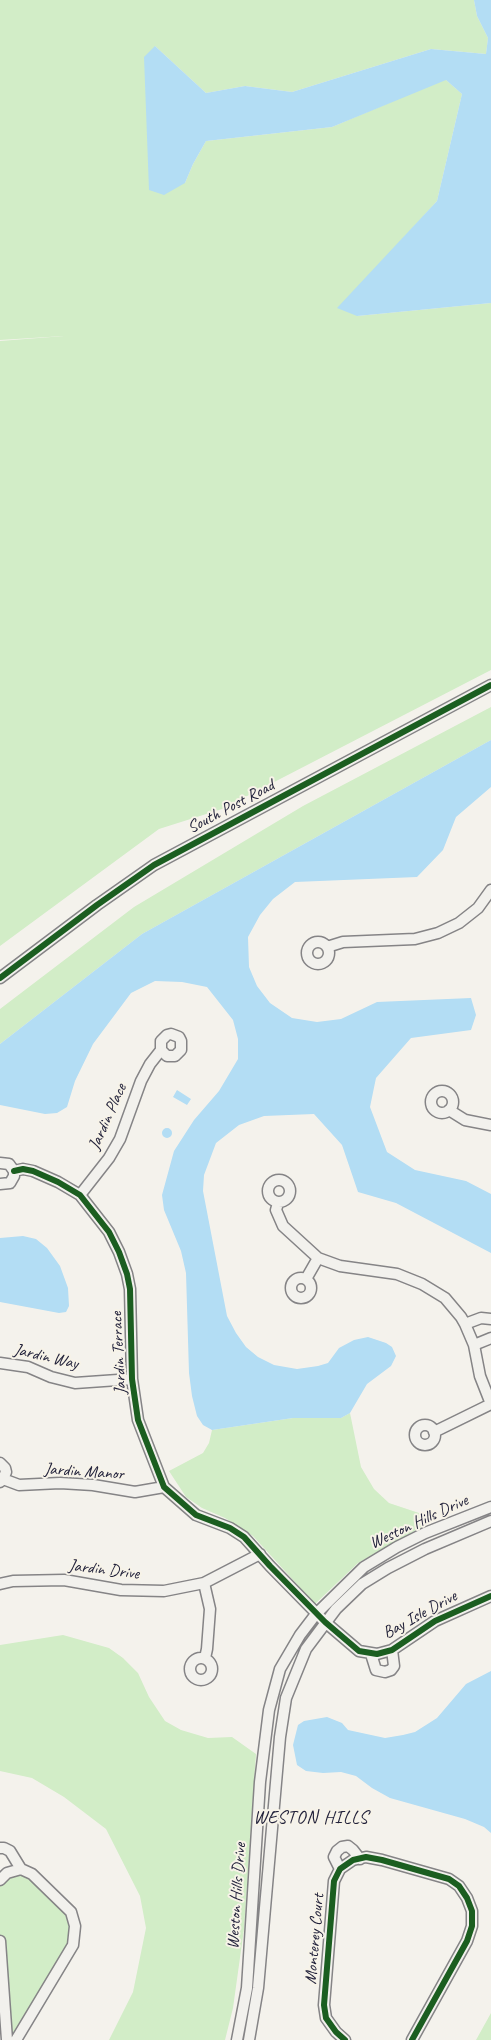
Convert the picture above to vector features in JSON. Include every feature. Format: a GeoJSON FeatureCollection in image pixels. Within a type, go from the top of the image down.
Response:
{"type":"FeatureCollection","features":[{"type":"Feature","properties":{"kind":"street","name":"South Post Road"},"geometry":{"type":"LineString","coordinates":[[0,978],[97,905],[154,865],[491,685]]}},
{"type":"Feature","properties":{"kind":"street"},"geometry":{"type":"LineString","coordinates":[[327,947],[343,942],[415,939],[438,933],[459,923],[478,908],[491,890]]}},
{"type":"Feature","properties":{"kind":"street","name":"Jardin Place"},"geometry":{"type":"LineString","coordinates":[[80,1195],[109,1158],[120,1139],[141,1081],[150,1064],[161,1050]]}},
{"type":"Feature","properties":{"kind":"street"},"geometry":{"type":"LineString","coordinates":[[449,1110],[465,1120],[491,1125]]}},
{"type":"Feature","properties":{"kind":"street"},"geometry":{"type":"LineString","coordinates":[[0,1163],[9,1164],[14,1171],[13,1180],[10,1183],[0,1184]]}},
{"type":"Feature","properties":{"kind":"street","name":"Jardin Terrace"},"geometry":{"type":"LineString","coordinates":[[14,1171],[23,1169],[33,1170],[80,1195],[109,1232],[120,1252],[130,1289],[132,1378],[138,1420],[164,1487],[196,1515],[230,1528],[244,1537],[316,1614]]}},
{"type":"Feature","properties":{"kind":"street"},"geometry":{"type":"LineString","coordinates":[[278,1203],[276,1210],[283,1226],[318,1258],[340,1266],[397,1274],[422,1284],[445,1298],[462,1317],[474,1345],[480,1376],[491,1404],[434,1432]]}},
{"type":"Feature","properties":{"kind":"street"},"geometry":{"type":"LineString","coordinates":[[306,1279],[318,1258]]}},
{"type":"Feature","properties":{"kind":"street"},"geometry":{"type":"LineString","coordinates":[[465,1324],[481,1318],[491,1319]]}},
{"type":"Feature","properties":{"kind":"street"},"geometry":{"type":"LineString","coordinates":[[474,1345],[491,1338]]}},
{"type":"Feature","properties":{"kind":"street","name":"Jardin Way"},"geometry":{"type":"LineString","coordinates":[[0,1363],[28,1367],[52,1377],[75,1383],[132,1378]]}},
{"type":"Feature","properties":{"kind":"street","name":"Jardin Manor"},"geometry":{"type":"LineString","coordinates":[[0,1463],[5,1468],[6,1472],[2,1480],[19,1485],[60,1483],[135,1492],[164,1487]]}},
{"type":"Feature","properties":{"kind":"street","name":"Weston Hills Drive"},"geometry":{"type":"LineString","coordinates":[[237,2040],[247,1988],[260,1782],[269,1710],[280,1669],[300,1635],[316,1614],[364,1567],[418,1536],[491,1507]]}},
{"type":"Feature","properties":{"kind":"street","name":"Weston Hills Drive"},"geometry":{"type":"LineString","coordinates":[[249,2040],[258,1988],[280,1737],[286,1698],[306,1649],[336,1609],[362,1584],[388,1568],[425,1549],[491,1521]]}},
{"type":"Feature","properties":{"kind":"street","name":"Jardin Drive"},"geometry":{"type":"LineString","coordinates":[[0,1584],[12,1581],[64,1580],[121,1590],[164,1591],[204,1583],[260,1554]]}},
{"type":"Feature","properties":{"kind":"street"},"geometry":{"type":"LineString","coordinates":[[204,1583],[210,1609],[207,1649],[204,1658]]}},
{"type":"Feature","properties":{"kind":"street","name":"Bay Isle Drive"},"geometry":{"type":"LineString","coordinates":[[316,1614],[360,1650],[371,1654],[392,1650],[435,1621],[491,1596]]}},
{"type":"Feature","properties":{"kind":"street"},"geometry":{"type":"LineString","coordinates":[[371,1654],[376,1670],[385,1672],[391,1670],[394,1666],[392,1650]]}},
{"type":"Feature","properties":{"kind":"street"},"geometry":{"type":"LineString","coordinates":[[360,1859],[348,1846],[337,1851],[334,1857],[340,1869],[353,1860],[360,1859],[366,1857],[449,1879],[459,1886],[467,1898],[472,1911],[472,1926],[467,1941],[412,2040]]}},
{"type":"Feature","properties":{"kind":"street"},"geometry":{"type":"LineString","coordinates":[[0,1848],[4,1848],[10,1852],[21,1869],[32,1874],[71,1912],[75,1926],[72,1945],[16,2040]]}},
{"type":"Feature","properties":{"kind":"street"},"geometry":{"type":"LineString","coordinates":[[0,1878],[7,1873],[21,1869]]}},
{"type":"Feature","properties":{"kind":"street","name":"Monterey Court"},"geometry":{"type":"LineString","coordinates":[[340,1869],[334,1881],[324,2005],[326,2018],[336,2032],[345,2040]]}},
{"type":"Feature","properties":{"kind":"street"},"geometry":{"type":"LineString","coordinates":[[0,1941],[7,2040]]}},
{"type":"Feature","properties":{"kind":"green space"},"geometry":{"type":"Polygon","coordinates":[[[0,0],[474,0],[477,16],[488,38],[486,54],[431,49],[292,92],[245,86],[206,93],[155,46],[185,183],[193,164],[206,141],[332,127],[445,79],[462,94],[437,201],[400,242],[357,316],[491,303],[491,670],[222,809],[159,829],[0,946],[0,341],[64,336],[0,340],[0,0]]]}},
{"type":"Feature","properties":{"kind":"green space"},"geometry":{"type":"Polygon","coordinates":[[[491,707],[491,740],[142,934],[0,1044],[0,1009],[134,907],[303,806],[491,707]]]}},
{"type":"Feature","properties":{"kind":"green space"},"geometry":{"type":"Polygon","coordinates":[[[350,1413],[361,1467],[374,1489],[389,1503],[419,1513],[425,1525],[358,1563],[315,1604],[253,1536],[225,1518],[202,1508],[186,1497],[169,1471],[203,1453],[209,1443],[212,1430],[293,1418],[341,1418],[350,1413]]]}},
{"type":"Feature","properties":{"kind":"green space"},"geometry":{"type":"Polygon","coordinates":[[[63,1635],[109,1648],[123,1658],[138,1673],[149,1697],[165,1721],[181,1730],[208,1738],[232,1737],[256,1754],[244,1929],[233,2008],[225,2040],[109,2040],[133,1992],[146,1928],[140,1896],[106,1829],[64,1797],[32,1778],[0,1771],[0,1645],[63,1635]]]}},
{"type":"Feature","properties":{"kind":"green space"},"geometry":{"type":"Polygon","coordinates":[[[21,1869],[71,1912],[75,1934],[16,2040],[7,2040],[0,1941],[0,1880],[21,1869]]]}},
{"type":"Feature","properties":{"kind":"green space"},"geometry":{"type":"Polygon","coordinates":[[[491,2013],[491,2040],[476,2040],[491,2013]]]}},
{"type":"Feature","properties":{"kind":"water"},"geometry":{"type":"Polygon","coordinates":[[[474,0],[491,0],[491,303],[357,316],[337,308],[437,201],[462,94],[446,80],[332,127],[206,141],[193,164],[185,183],[164,195],[149,190],[144,57],[155,46],[206,93],[245,86],[292,92],[431,49],[486,54],[488,38],[477,16],[474,0]]]}},
{"type":"Feature","properties":{"kind":"water"},"geometry":{"type":"Polygon","coordinates":[[[491,740],[491,787],[456,817],[443,850],[417,877],[295,882],[273,899],[260,915],[248,937],[249,967],[257,986],[270,1003],[292,1018],[317,1022],[341,1019],[377,1002],[471,998],[476,1015],[471,1030],[411,1038],[376,1078],[370,1107],[387,1152],[415,1170],[466,1181],[491,1194],[491,1253],[396,1203],[358,1192],[342,1145],[314,1114],[264,1116],[239,1125],[216,1143],[204,1175],[203,1191],[227,1316],[236,1333],[246,1347],[258,1357],[274,1365],[297,1369],[328,1363],[339,1348],[354,1340],[368,1337],[386,1343],[392,1347],[396,1356],[391,1366],[367,1384],[350,1413],[341,1418],[293,1418],[212,1430],[203,1425],[197,1416],[192,1396],[189,1373],[186,1273],[181,1251],[164,1210],[162,1195],[174,1151],[194,1120],[219,1091],[238,1059],[238,1039],[233,1020],[207,987],[182,982],[155,981],[131,993],[93,1044],[75,1081],[67,1107],[57,1113],[45,1114],[0,1105],[0,1044],[142,934],[491,740]]]}},
{"type":"Feature","properties":{"kind":"water"},"geometry":{"type":"Polygon","coordinates":[[[177,1090],[191,1099],[187,1105],[173,1097],[177,1090]]]}},
{"type":"Feature","properties":{"kind":"water"},"geometry":{"type":"Polygon","coordinates":[[[165,1128],[169,1128],[171,1129],[171,1137],[165,1138],[162,1135],[162,1131],[165,1128]]]}},
{"type":"Feature","properties":{"kind":"water"},"geometry":{"type":"Polygon","coordinates":[[[23,1236],[36,1239],[47,1248],[60,1266],[68,1288],[69,1306],[66,1312],[59,1313],[0,1302],[0,1238],[23,1236]]]}},
{"type":"Feature","properties":{"kind":"water"},"geometry":{"type":"Polygon","coordinates":[[[491,1671],[491,1833],[484,1827],[465,1819],[390,1798],[372,1788],[356,1776],[341,1772],[323,1773],[306,1771],[297,1765],[293,1745],[298,1725],[304,1721],[327,1717],[342,1723],[348,1730],[385,1738],[415,1732],[437,1718],[466,1684],[491,1671]]]}},
{"type":"Feature","properties":{"kind":"cycle path"},"geometry":{"type":"LineString","coordinates":[[0,978],[97,905],[154,865],[491,685]]}},
{"type":"Feature","properties":{"kind":"cycle path"},"geometry":{"type":"LineString","coordinates":[[14,1171],[23,1169],[33,1171],[58,1182],[80,1195],[109,1232],[119,1252],[127,1274],[130,1289],[132,1379],[138,1420],[164,1487],[196,1515],[230,1528],[244,1537],[325,1622],[359,1651],[377,1654],[392,1650],[435,1621],[491,1596]]}},
{"type":"Feature","properties":{"kind":"cycle path"},"geometry":{"type":"LineString","coordinates":[[345,2040],[336,2032],[326,2018],[324,2005],[334,1881],[340,1869],[353,1860],[366,1857],[449,1879],[459,1886],[467,1898],[472,1911],[472,1926],[467,1941],[412,2040]]}},
{"type":"Feature","properties":{"kind":"district","name":"WESTON HILLS"},"geometry":{"type":"Point","coordinates":[311,1818]}}]}
